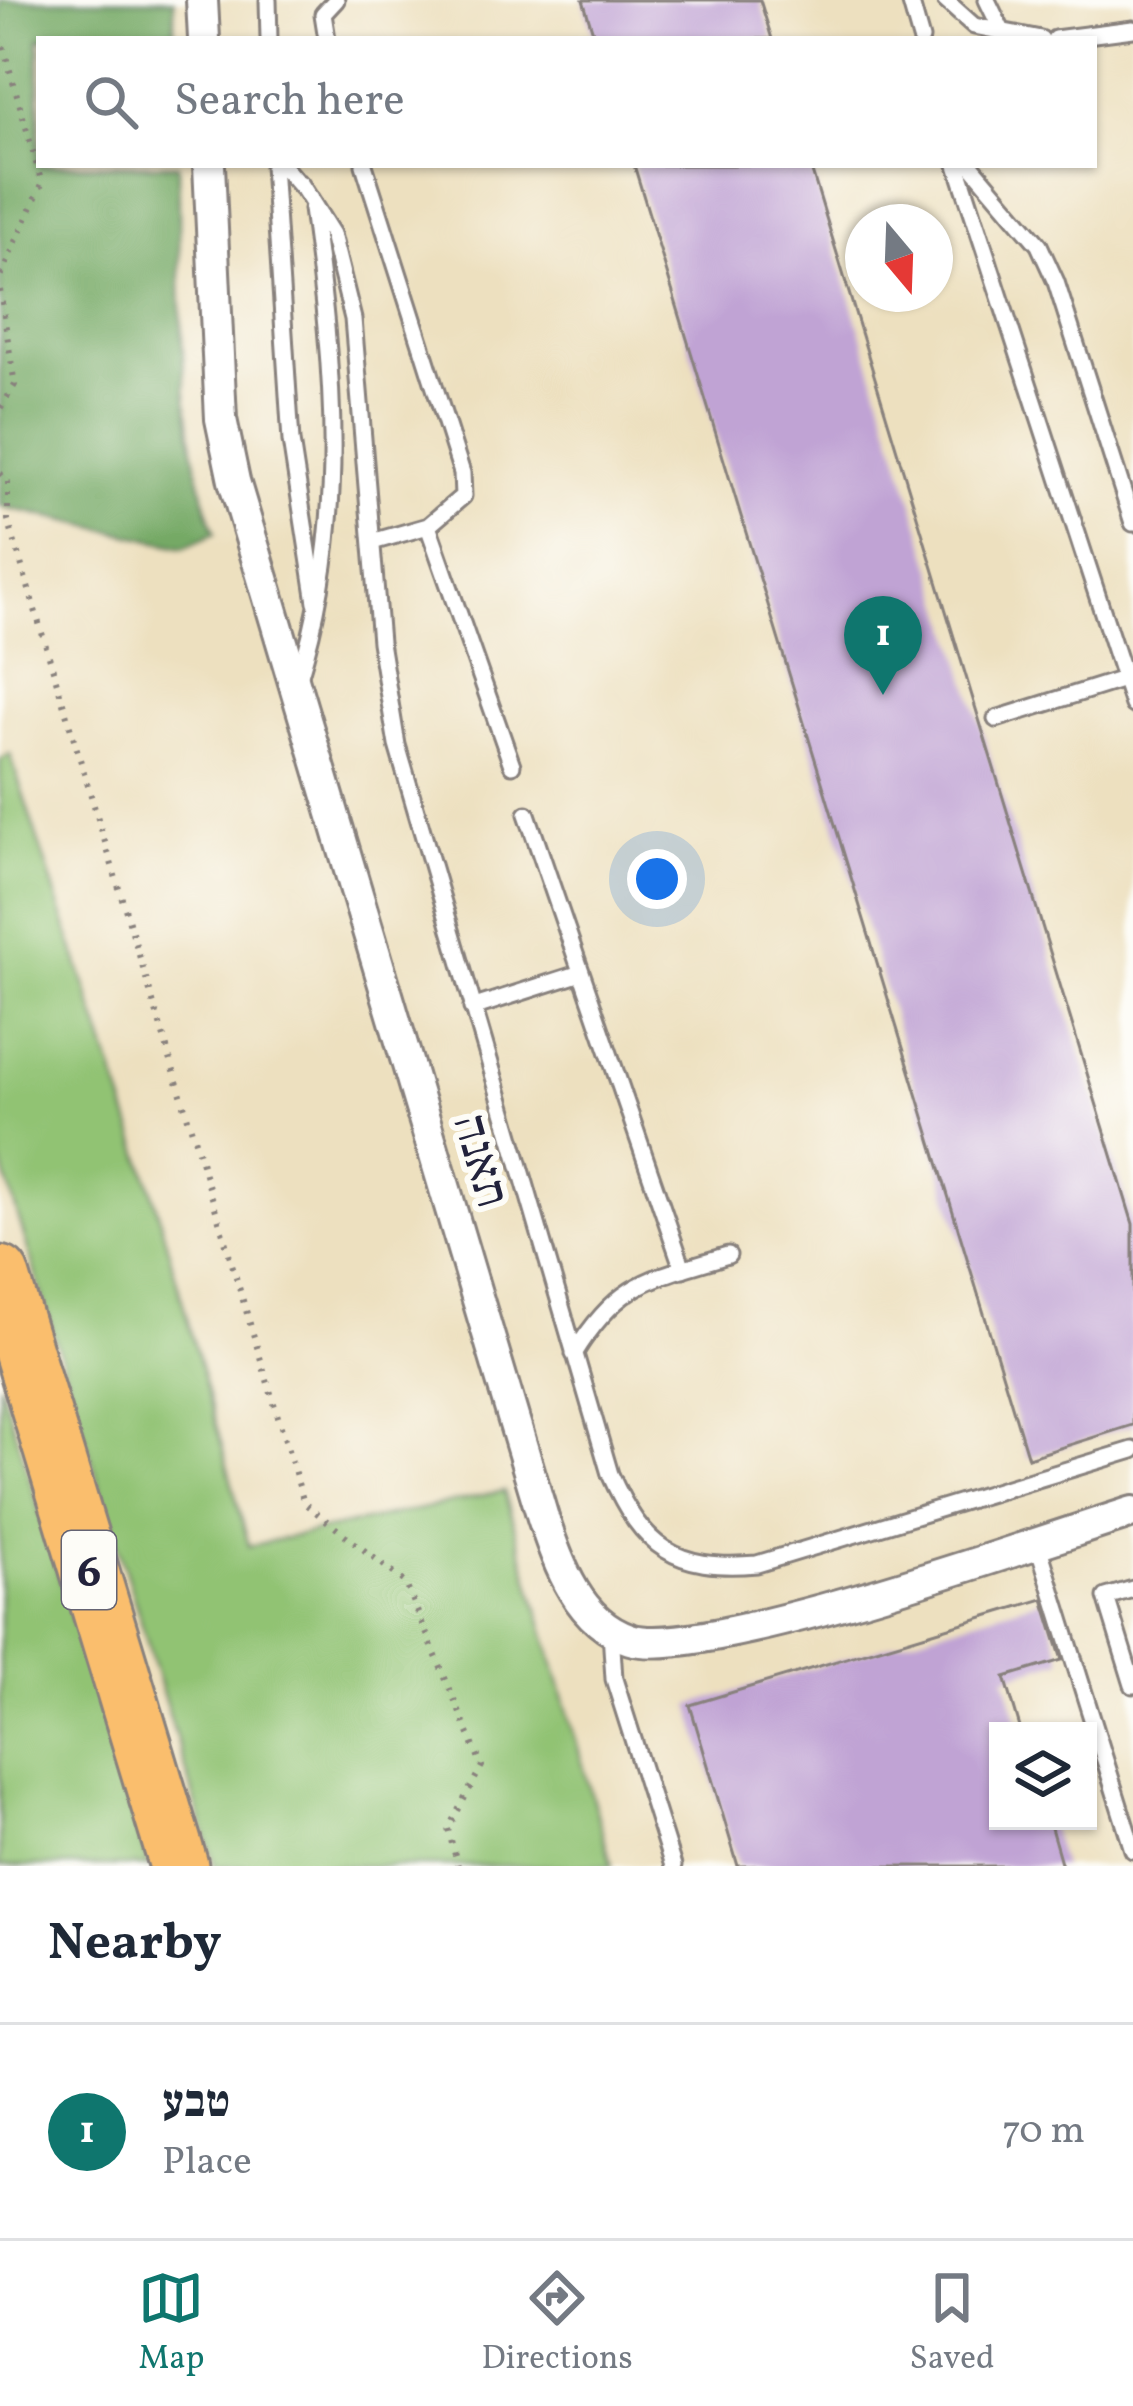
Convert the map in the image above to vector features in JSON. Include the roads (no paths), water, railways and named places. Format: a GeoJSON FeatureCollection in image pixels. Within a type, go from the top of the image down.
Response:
{"type":"FeatureCollection","features":[{"type":"Feature","properties":{"kind":"highway","name":"6"},"geometry":{"type":"LineString","coordinates":[[0,1275],[179,1866]]}},
{"type":"Feature","properties":{"kind":"street"},"geometry":{"type":"LineString","coordinates":[[202,0],[204,36]]}},
{"type":"Feature","properties":{"kind":"street","name":"תאנה"},"geometry":{"type":"LineString","coordinates":[[209,168],[221,418],[234,481],[543,1518],[574,1593],[610,1630]]}},
{"type":"Feature","properties":{"kind":"street"},"geometry":{"type":"LineString","coordinates":[[610,1630],[653,1644],[718,1637],[1133,1512]]}},
{"type":"Feature","properties":{"kind":"lane"},"geometry":{"type":"LineString","coordinates":[[268,0],[269,36]]}},
{"type":"Feature","properties":{"kind":"lane"},"geometry":{"type":"LineString","coordinates":[[327,36],[323,14],[336,0]]}},
{"type":"Feature","properties":{"kind":"lane"},"geometry":{"type":"LineString","coordinates":[[910,0],[920,36]]}},
{"type":"Feature","properties":{"kind":"lane"},"geometry":{"type":"LineString","coordinates":[[945,0],[974,26],[1022,36]]}},
{"type":"Feature","properties":{"kind":"lane"},"geometry":{"type":"LineString","coordinates":[[987,0],[1003,33]]}},
{"type":"Feature","properties":{"kind":"lane"},"geometry":{"type":"LineString","coordinates":[[1078,36],[1133,29]]}},
{"type":"Feature","properties":{"kind":"lane"},"geometry":{"type":"LineString","coordinates":[[278,168],[291,441],[318,617]]}},
{"type":"Feature","properties":{"kind":"lane"},"geometry":{"type":"LineString","coordinates":[[281,168],[300,184],[332,234],[353,319],[389,711],[574,1354],[610,1474],[628,1515],[652,1544],[714,1568],[758,1564],[1133,1450]]}},
{"type":"Feature","properties":{"kind":"lane"},"geometry":{"type":"LineString","coordinates":[[365,168],[462,472],[463,496],[428,526],[372,542]]}},
{"type":"Feature","properties":{"kind":"lane"},"geometry":{"type":"LineString","coordinates":[[958,168],[1129,677],[1133,705]]}},
{"type":"Feature","properties":{"kind":"lane"},"geometry":{"type":"LineString","coordinates":[[974,168],[1039,245],[1056,282],[1133,523]]}},
{"type":"Feature","properties":{"kind":"lane"},"geometry":{"type":"LineString","coordinates":[[296,687],[318,617],[328,564],[333,442],[315,230],[300,184]]}},
{"type":"Feature","properties":{"kind":"lane"},"geometry":{"type":"LineString","coordinates":[[428,526],[512,765]]}},
{"type":"Feature","properties":{"kind":"lane"},"geometry":{"type":"LineString","coordinates":[[996,719],[1129,677]]}},
{"type":"Feature","properties":{"kind":"lane"},"geometry":{"type":"LineString","coordinates":[[527,814],[683,1269]]}},
{"type":"Feature","properties":{"kind":"lane"},"geometry":{"type":"LineString","coordinates":[[472,1008],[580,973]]}},
{"type":"Feature","properties":{"kind":"lane"},"geometry":{"type":"LineString","coordinates":[[574,1354],[595,1319],[632,1285],[728,1255]]}},
{"type":"Feature","properties":{"kind":"lane"},"geometry":{"type":"LineString","coordinates":[[1036,1542],[1133,1850]]}},
{"type":"Feature","properties":{"kind":"lane"},"geometry":{"type":"LineString","coordinates":[[1133,1589],[1106,1597],[1133,1685]]}},
{"type":"Feature","properties":{"kind":"lane"},"geometry":{"type":"LineString","coordinates":[[610,1630],[614,1679],[673,1866]]}},
{"type":"Feature","properties":{"kind":"place","name":"טבע"},"geometry":{"type":"Point","coordinates":[883,695]}}]}
